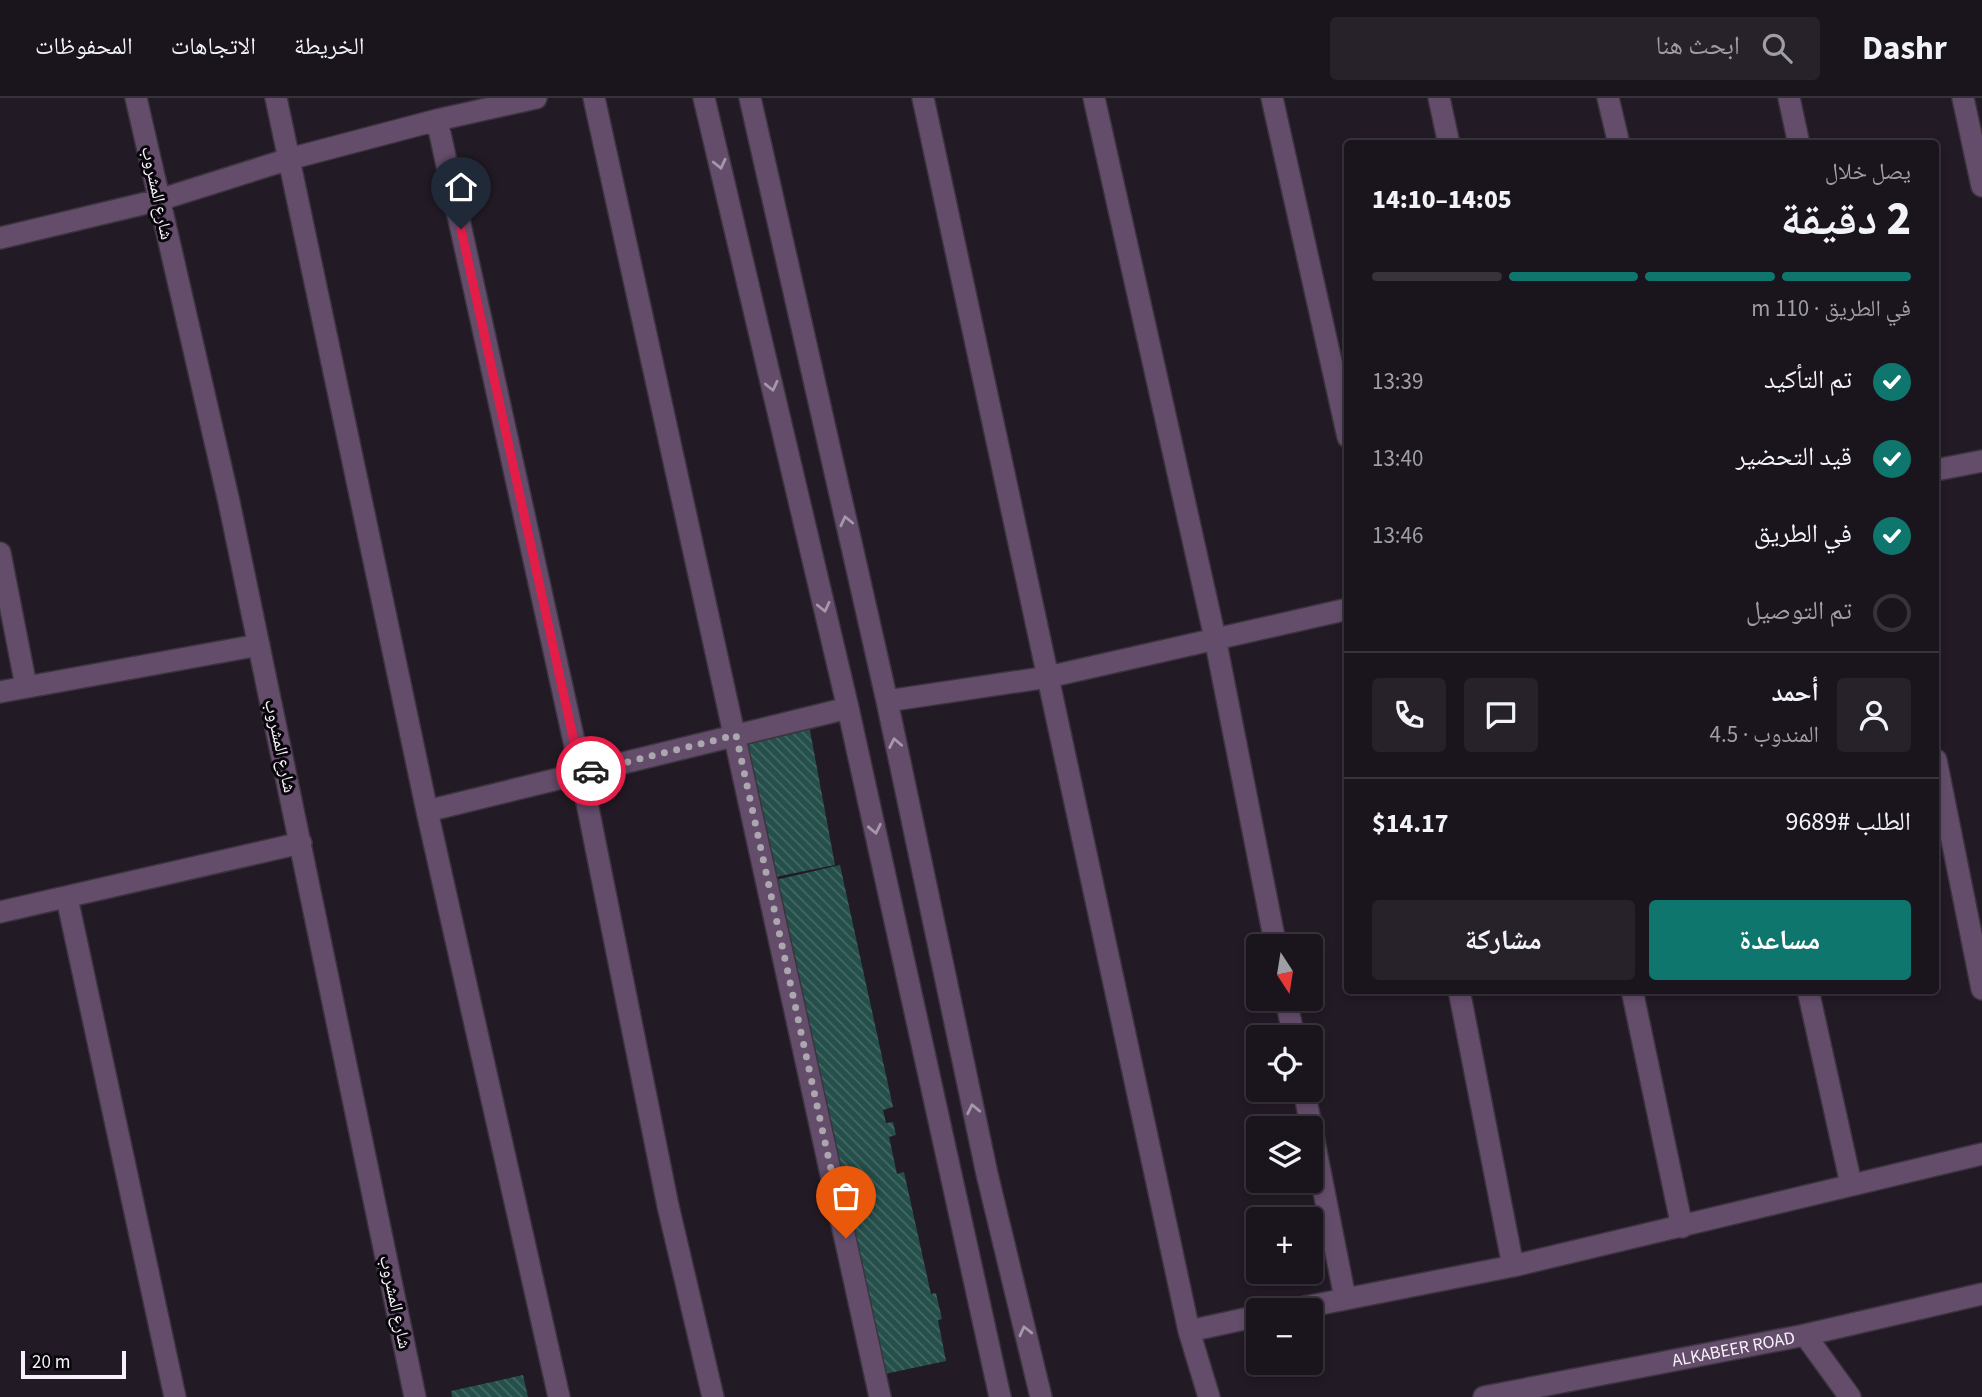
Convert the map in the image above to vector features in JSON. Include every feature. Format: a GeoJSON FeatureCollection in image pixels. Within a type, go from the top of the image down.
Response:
{"type":"FeatureCollection","features":[{"type":"Feature","properties":{"kind":"street","name":"شارع المشروب"},"geometry":{"type":"LineString","coordinates":[[136,98],[259,645],[415,1397]]}},
{"type":"Feature","properties":{"kind":"street"},"geometry":{"type":"LineString","coordinates":[[276,98],[427,811],[559,1397]]}},
{"type":"Feature","properties":{"kind":"street"},"geometry":{"type":"LineString","coordinates":[[0,238],[159,200],[289,159],[437,120],[536,98]]}},
{"type":"Feature","properties":{"kind":"street"},"geometry":{"type":"LineString","coordinates":[[594,98],[880,1397]]}},
{"type":"Feature","properties":{"kind":"street"},"geometry":{"type":"LineString","coordinates":[[704,98],[848,708],[1000,1397]]}},
{"type":"Feature","properties":{"kind":"street"},"geometry":{"type":"LineString","coordinates":[[750,98],[887,701],[987,1174],[1041,1397]]}},
{"type":"Feature","properties":{"kind":"street"},"geometry":{"type":"LineString","coordinates":[[923,98],[1189,1331],[1209,1397]]}},
{"type":"Feature","properties":{"kind":"street"},"geometry":{"type":"LineString","coordinates":[[1094,98],[1214,638],[1273,934]]}},
{"type":"Feature","properties":{"kind":"street"},"geometry":{"type":"LineString","coordinates":[[1272,98],[1344,419]]}},
{"type":"Feature","properties":{"kind":"street"},"geometry":{"type":"LineString","coordinates":[[1438,98],[1448,140]]}},
{"type":"Feature","properties":{"kind":"street"},"geometry":{"type":"LineString","coordinates":[[1608,98],[1618,140]]}},
{"type":"Feature","properties":{"kind":"street"},"geometry":{"type":"LineString","coordinates":[[1789,98],[1798,140]]}},
{"type":"Feature","properties":{"kind":"street"},"geometry":{"type":"LineString","coordinates":[[1963,98],[1982,186]]}},
{"type":"Feature","properties":{"kind":"street"},"geometry":{"type":"LineString","coordinates":[[437,120],[581,773],[668,1206],[713,1397]]}},
{"type":"Feature","properties":{"kind":"street"},"geometry":{"type":"LineString","coordinates":[[1939,469],[1982,461]]}},
{"type":"Feature","properties":{"kind":"street"},"geometry":{"type":"LineString","coordinates":[[0,552],[26,686]]}},
{"type":"Feature","properties":{"kind":"street"},"geometry":{"type":"LineString","coordinates":[[887,701],[1048,677],[1344,610]]}},
{"type":"Feature","properties":{"kind":"street"},"geometry":{"type":"LineString","coordinates":[[0,692],[259,645]]}},
{"type":"Feature","properties":{"kind":"street"},"geometry":{"type":"LineString","coordinates":[[427,811],[848,708]]}},
{"type":"Feature","properties":{"kind":"street"},"geometry":{"type":"LineString","coordinates":[[1939,775],[1982,989]]}},
{"type":"Feature","properties":{"kind":"street"},"geometry":{"type":"LineString","coordinates":[[0,912],[301,843]]}},
{"type":"Feature","properties":{"kind":"street"},"geometry":{"type":"LineString","coordinates":[[67,898],[175,1397]]}},
{"type":"Feature","properties":{"kind":"street"},"geometry":{"type":"LineString","coordinates":[[1460,994],[1513,1266]]}},
{"type":"Feature","properties":{"kind":"street"},"geometry":{"type":"LineString","coordinates":[[1633,994],[1682,1227]]}},
{"type":"Feature","properties":{"kind":"street"},"geometry":{"type":"LineString","coordinates":[[1809,994],[1851,1184]]}},
{"type":"Feature","properties":{"kind":"street"},"geometry":{"type":"LineString","coordinates":[[1306,1102],[1345,1298]]}},
{"type":"Feature","properties":{"kind":"street"},"geometry":{"type":"LineString","coordinates":[[1323,1303],[1513,1266],[1982,1154]]}},
{"type":"Feature","properties":{"kind":"street","name":"ALKABEER ROAD"},"geometry":{"type":"LineString","coordinates":[[1484,1397],[1805,1335],[1982,1294]]}},
{"type":"Feature","properties":{"kind":"street"},"geometry":{"type":"LineString","coordinates":[[1189,1331],[1246,1319]]}},
{"type":"Feature","properties":{"kind":"street"},"geometry":{"type":"LineString","coordinates":[[1805,1335],[1850,1397]]}},
{"type":"Feature","properties":{"kind":"building"},"geometry":{"type":"Polygon","coordinates":[[[809,725],[835,865],[770,878],[743,737],[809,725]]]}},
{"type":"Feature","properties":{"kind":"building"},"geometry":{"type":"Polygon","coordinates":[[[840,865],[893,1107],[883,1110],[886,1123],[893,1122],[896,1135],[889,1137],[897,1174],[904,1172],[931,1294],[936,1293],[942,1319],[938,1320],[946,1361],[880,1375],[771,881],[840,865]]]}},
{"type":"Feature","properties":{"kind":"building"},"geometry":{"type":"Polygon","coordinates":[[[523,1375],[528,1397],[452,1397],[451,1391],[523,1375]]]}},
{"type":"Feature","properties":{"kind":"way so far"},"geometry":{"type":"LineString","coordinates":[[591,771],[736,735],[846,1238]]}},
{"type":"Feature","properties":{"kind":"route"},"geometry":{"type":"LineString","coordinates":[[461,229],[581,773],[591,771]]}}]}
